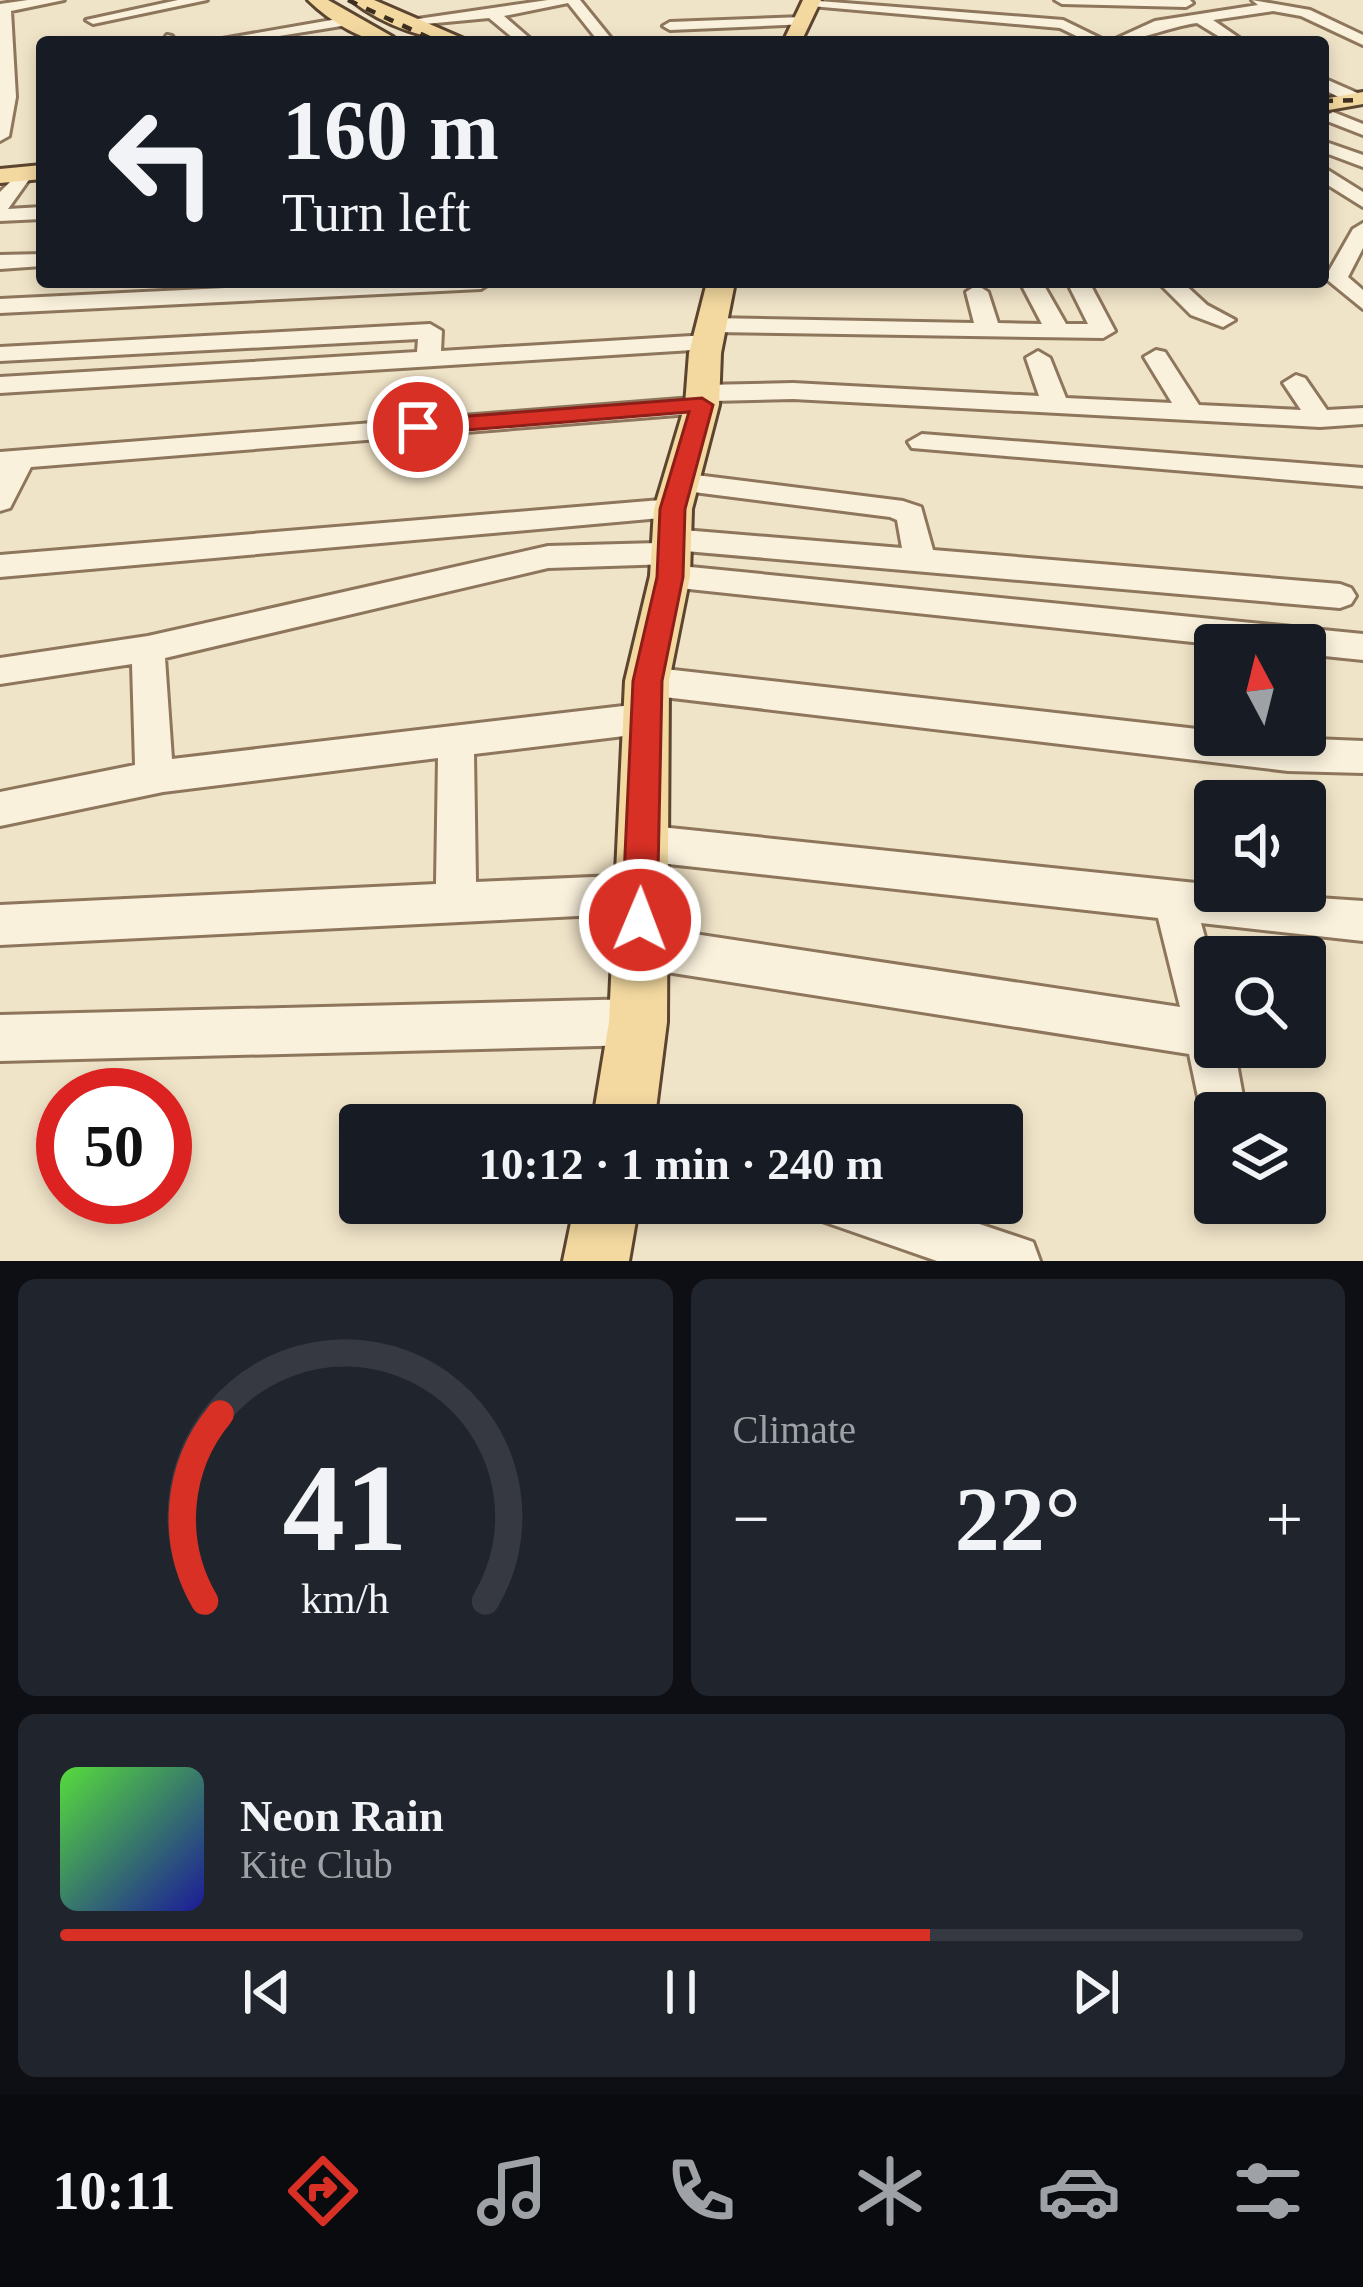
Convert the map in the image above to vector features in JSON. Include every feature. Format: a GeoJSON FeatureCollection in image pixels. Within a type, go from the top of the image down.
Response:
{"type":"FeatureCollection","features":[{"type":"Feature","properties":{"kind":"main road"},"geometry":{"type":"LineString","coordinates":[[317,0],[384,36]]}},
{"type":"Feature","properties":{"kind":"main road"},"geometry":{"type":"LineString","coordinates":[[360,0],[445,36]]}},
{"type":"Feature","properties":{"kind":"main road"},"geometry":{"type":"LineString","coordinates":[[1329,113],[1361,103]]}},
{"type":"Feature","properties":{"kind":"main road"},"geometry":{"type":"LineString","coordinates":[[626,1104],[638,1022],[638,893],[648,699],[673,532],[702,399],[714,316]]}},
{"type":"Feature","properties":{"kind":"main road"},"geometry":{"type":"LineString","coordinates":[[596,1261],[603,1224]]}},
{"type":"Feature","properties":{"kind":"street"},"geometry":{"type":"LineString","coordinates":[[0,136],[8,97],[2,7],[57,0]]}},
{"type":"Feature","properties":{"kind":"street"},"geometry":{"type":"LineString","coordinates":[[93,20],[196,0]]}},
{"type":"Feature","properties":{"kind":"street"},"geometry":{"type":"LineString","coordinates":[[465,0],[518,36]]}},
{"type":"Feature","properties":{"kind":"street"},"geometry":{"type":"LineString","coordinates":[[404,22],[488,15],[568,0],[602,36]]}},
{"type":"Feature","properties":{"kind":"street"},"geometry":{"type":"LineString","coordinates":[[1062,0],[1127,4],[1225,0]]}},
{"type":"Feature","properties":{"kind":"street"},"geometry":{"type":"LineString","coordinates":[[1130,36],[1150,27],[1266,3],[1363,41]]}},
{"type":"Feature","properties":{"kind":"street"},"geometry":{"type":"LineString","coordinates":[[1127,4],[1150,27]]}},
{"type":"Feature","properties":{"kind":"street"},"geometry":{"type":"LineString","coordinates":[[1198,17],[1228,36]]}},
{"type":"Feature","properties":{"kind":"street"},"geometry":{"type":"LineString","coordinates":[[1308,21],[1363,17]]}},
{"type":"Feature","properties":{"kind":"street"},"geometry":{"type":"LineString","coordinates":[[249,36],[349,20]]}},
{"type":"Feature","properties":{"kind":"street"},"geometry":{"type":"LineString","coordinates":[[673,30],[803,20],[1034,21],[1073,27],[1090,36]]}},
{"type":"Feature","properties":{"kind":"street"},"geometry":{"type":"LineString","coordinates":[[915,24],[1030,27],[1034,21]]}},
{"type":"Feature","properties":{"kind":"street"},"geometry":{"type":"LineString","coordinates":[[1329,86],[1361,103]]}},
{"type":"Feature","properties":{"kind":"street"},"geometry":{"type":"LineString","coordinates":[[1329,115],[1363,130]]}},
{"type":"Feature","properties":{"kind":"street"},"geometry":{"type":"LineString","coordinates":[[1329,148],[1363,160]]}},
{"type":"Feature","properties":{"kind":"street"},"geometry":{"type":"LineString","coordinates":[[0,205],[22,174]]}},
{"type":"Feature","properties":{"kind":"street"},"geometry":{"type":"LineString","coordinates":[[1329,177],[1363,202]]}},
{"type":"Feature","properties":{"kind":"street"},"geometry":{"type":"LineString","coordinates":[[1329,204],[1363,212]]}},
{"type":"Feature","properties":{"kind":"street"},"geometry":{"type":"LineString","coordinates":[[0,215],[36,213]]}},
{"type":"Feature","properties":{"kind":"street"},"geometry":{"type":"LineString","coordinates":[[1363,229],[1329,278],[1363,302]]}},
{"type":"Feature","properties":{"kind":"street"},"geometry":{"type":"LineString","coordinates":[[0,262],[36,260]]}},
{"type":"Feature","properties":{"kind":"street"},"geometry":{"type":"LineString","coordinates":[[0,306],[361,288]]}},
{"type":"Feature","properties":{"kind":"street"},"geometry":{"type":"LineString","coordinates":[[1034,288],[1058,331]]}},
{"type":"Feature","properties":{"kind":"street"},"geometry":{"type":"LineString","coordinates":[[0,385],[429,359],[714,316],[988,331],[1103,331],[1081,288]]}},
{"type":"Feature","properties":{"kind":"street"},"geometry":{"type":"LineString","coordinates":[[1175,288],[1199,310],[1223,320]]}},
{"type":"Feature","properties":{"kind":"street"},"geometry":{"type":"LineString","coordinates":[[976,292],[988,331]]}},
{"type":"Feature","properties":{"kind":"street"},"geometry":{"type":"LineString","coordinates":[[0,354],[430,331],[429,359]]}},
{"type":"Feature","properties":{"kind":"street"},"geometry":{"type":"LineString","coordinates":[[1038,358],[1056,406]]}},
{"type":"Feature","properties":{"kind":"street"},"geometry":{"type":"LineString","coordinates":[[1156,358],[1191,412]]}},
{"type":"Feature","properties":{"kind":"street"},"geometry":{"type":"LineString","coordinates":[[1296,383],[1320,418]]}},
{"type":"Feature","properties":{"kind":"street"},"geometry":{"type":"LineString","coordinates":[[0,501],[10,460],[794,391],[1362,418]]}},
{"type":"Feature","properties":{"kind":"street"},"geometry":{"type":"LineString","coordinates":[[1105,408],[1124,458]]}},
{"type":"Feature","properties":{"kind":"street"},"geometry":{"type":"LineString","coordinates":[[922,442],[1363,477]]}},
{"type":"Feature","properties":{"kind":"street"},"geometry":{"type":"LineString","coordinates":[[0,566],[673,532],[893,508],[911,514],[919,558]]}},
{"type":"Feature","properties":{"kind":"street"},"geometry":{"type":"LineString","coordinates":[[673,532],[1363,646]]}},
{"type":"Feature","properties":{"kind":"street"},"geometry":{"type":"LineString","coordinates":[[0,671],[148,649],[673,532],[1340,596]]}},
{"type":"Feature","properties":{"kind":"street"},"geometry":{"type":"LineString","coordinates":[[148,649],[154,778]]}},
{"type":"Feature","properties":{"kind":"street"},"geometry":{"type":"LineString","coordinates":[[0,809],[154,778],[456,742],[648,699],[1288,755],[1363,757]]}},
{"type":"Feature","properties":{"kind":"street"},"geometry":{"type":"LineString","coordinates":[[456,742],[457,902]]}},
{"type":"Feature","properties":{"kind":"street"},"geometry":{"type":"LineString","coordinates":[[641,843],[1363,922]]}},
{"type":"Feature","properties":{"kind":"street"},"geometry":{"type":"LineString","coordinates":[[0,925],[638,893]]}},
{"type":"Feature","properties":{"kind":"street"},"geometry":{"type":"LineString","coordinates":[[1175,903],[1194,976]]}},
{"type":"Feature","properties":{"kind":"street"},"geometry":{"type":"LineString","coordinates":[[641,947],[1194,1032]]}},
{"type":"Feature","properties":{"kind":"street"},"geometry":{"type":"LineString","coordinates":[[0,1038],[638,1022]]}},
{"type":"Feature","properties":{"kind":"street"},"geometry":{"type":"LineString","coordinates":[[903,1224],[1014,1261]]}},
{"type":"Feature","properties":{"kind":"railway"},"geometry":{"type":"LineString","coordinates":[[348,0],[425,36]]}},
{"type":"Feature","properties":{"kind":"railway"},"geometry":{"type":"LineString","coordinates":[[1329,101],[1363,100]]}},
{"type":"Feature","properties":{"kind":"route"},"geometry":{"type":"LineString","coordinates":[[418,427],[702,405],[673,509],[670,577],[647,681],[640,920]]}}]}
